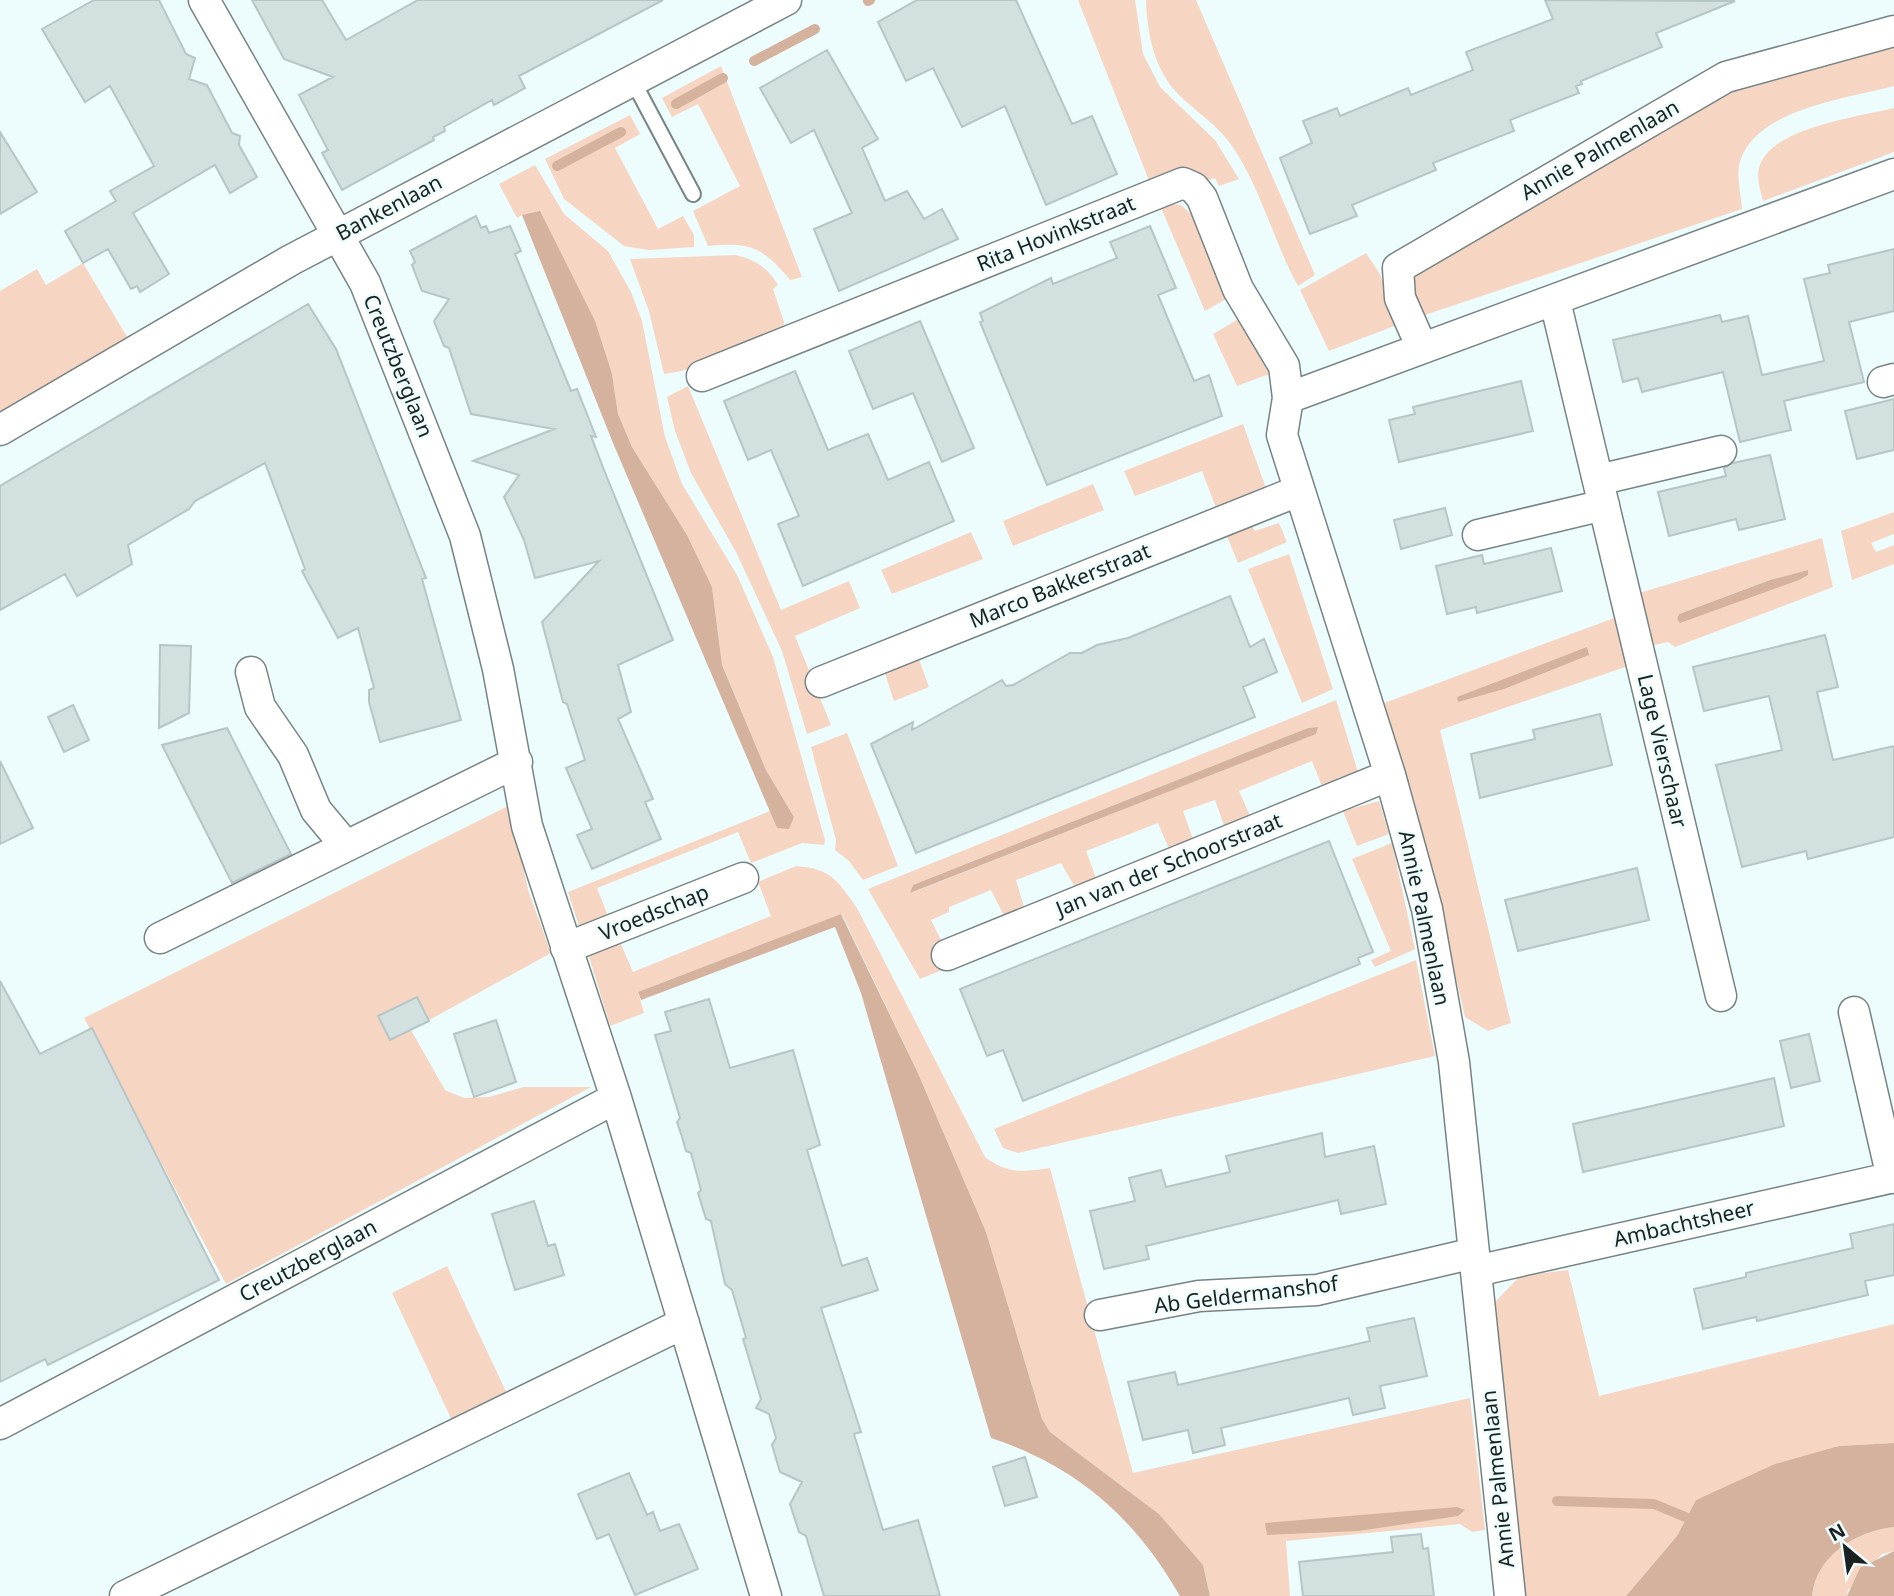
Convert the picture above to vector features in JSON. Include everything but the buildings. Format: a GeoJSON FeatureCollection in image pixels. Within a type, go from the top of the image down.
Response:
{"type":"FeatureCollection","features":[{"type":"Feature","properties":{"kind":"street","name":"Creutzberglaan"},"geometry":{"type":"LineString","coordinates":[[204,0],[365,283],[465,536],[517,762],[527,826],[616,1098],[766,1596]]}},
{"type":"Feature","properties":{"kind":"street","name":"Bankenlaan"},"geometry":{"type":"LineString","coordinates":[[0,430],[340,235],[786,0]]}},
{"type":"Feature","properties":{"kind":"street","name":"Annie Palmenlaan"},"geometry":{"type":"LineString","coordinates":[[1422,348],[1400,298],[1398,268],[1726,77],[1894,31]]}},
{"type":"Feature","properties":{"kind":"street"},"geometry":{"type":"LineString","coordinates":[[1288,398],[1894,174]]}},
{"type":"Feature","properties":{"kind":"street","name":"Rita Hovinkstraat"},"geometry":{"type":"LineString","coordinates":[[702,376],[1183,183],[1194,188],[1202,198],[1238,289],[1284,366],[1288,398]]}},
{"type":"Feature","properties":{"kind":"street","name":"Lage Vierschaar"},"geometry":{"type":"LineString","coordinates":[[1555,301],[1721,996]]}},
{"type":"Feature","properties":{"kind":"street","name":"Annie Palmenlaan"},"geometry":{"type":"LineString","coordinates":[[1288,398],[1282,435],[1391,775],[1427,909],[1447,1024],[1510,1596]]}},
{"type":"Feature","properties":{"kind":"street"},"geometry":{"type":"LineString","coordinates":[[1478,535],[1721,451]]}},
{"type":"Feature","properties":{"kind":"street","name":"Marco Bakkerstraat"},"geometry":{"type":"LineString","coordinates":[[821,682],[1298,491]]}},
{"type":"Feature","properties":{"kind":"street"},"geometry":{"type":"LineString","coordinates":[[251,672],[260,707],[293,755],[316,810],[346,846]]}},
{"type":"Feature","properties":{"kind":"street"},"geometry":{"type":"LineString","coordinates":[[160,938],[517,762]]}},
{"type":"Feature","properties":{"kind":"street","name":"Jan van der Schoorstraat"},"geometry":{"type":"LineString","coordinates":[[947,955],[1391,775]]}},
{"type":"Feature","properties":{"kind":"street","name":"Vroedschap"},"geometry":{"type":"LineString","coordinates":[[566,948],[743,878]]}},
{"type":"Feature","properties":{"kind":"street","name":"Ambachtsheer"},"geometry":{"type":"LineString","coordinates":[[1475,1262],[1893,1178],[1854,1012]]}},
{"type":"Feature","properties":{"kind":"street","name":"Creutzberglaan"},"geometry":{"type":"LineString","coordinates":[[0,1424],[616,1098]]}},
{"type":"Feature","properties":{"kind":"street","name":"Ab Geldermanshof"},"geometry":{"type":"LineString","coordinates":[[1100,1315],[1199,1296],[1317,1290],[1475,1262]]}},
{"type":"Feature","properties":{"kind":"street"},"geometry":{"type":"LineString","coordinates":[[125,1596],[684,1323]]}},
{"type":"Feature","properties":{"kind":"lane"},"geometry":{"type":"LineString","coordinates":[[633,80],[693,194]]}},
{"type":"Feature","properties":{"kind":"shaded area"},"geometry":{"type":"Polygon","coordinates":[[[1078,0],[1135,0],[1143,54],[1160,87],[1215,140],[1239,179],[1219,186],[1215,178],[1206,181],[1192,172],[1179,171],[1150,183],[1078,0]]]}},
{"type":"Feature","properties":{"kind":"shaded area"},"geometry":{"type":"Polygon","coordinates":[[[1146,0],[1196,0],[1315,275],[1298,286],[1251,179],[1232,146],[1178,94],[1163,73],[1150,38],[1146,0]]]}},
{"type":"Feature","properties":{"kind":"shaded area"},"geometry":{"type":"Polygon","coordinates":[[[1894,40],[1894,86],[1827,102],[1781,119],[1762,131],[1747,147],[1739,166],[1742,209],[1422,316],[1412,285],[1418,263],[1743,80],[1894,40]]]}},
{"type":"Feature","properties":{"kind":"shaded area"},"geometry":{"type":"Polygon","coordinates":[[[721,66],[802,277],[790,280],[772,260],[755,249],[735,245],[708,246],[693,211],[740,186],[698,104],[672,117],[662,98],[721,66]]]}},
{"type":"Feature","properties":{"kind":"shaded area"},"geometry":{"type":"Polygon","coordinates":[[[1894,108],[1894,152],[1763,201],[1758,180],[1759,168],[1766,154],[1779,143],[1817,126],[1894,108]]]}},
{"type":"Feature","properties":{"kind":"shaded area"},"geometry":{"type":"Polygon","coordinates":[[[630,115],[640,134],[615,148],[658,229],[683,216],[694,235],[694,247],[648,250],[624,246],[564,199],[545,159],[630,115]]]}},
{"type":"Feature","properties":{"kind":"shaded area"},"geometry":{"type":"Polygon","coordinates":[[[535,165],[564,214],[608,251],[631,292],[642,321],[665,437],[682,484],[737,575],[773,657],[825,840],[824,845],[802,843],[751,863],[738,832],[597,888],[608,916],[579,926],[568,892],[770,811],[777,828],[794,817],[766,770],[722,665],[712,587],[687,535],[632,447],[618,414],[612,374],[522,215],[517,218],[499,184],[535,165]]]}},
{"type":"Feature","properties":{"kind":"shaded area"},"geometry":{"type":"Polygon","coordinates":[[[1159,203],[1181,205],[1193,216],[1230,297],[1205,311],[1159,203]]]}},
{"type":"Feature","properties":{"kind":"shaded area"},"geometry":{"type":"Polygon","coordinates":[[[540,211],[595,321],[612,374],[618,414],[632,447],[687,535],[712,587],[722,665],[766,770],[794,817],[789,829],[777,828],[613,443],[522,215],[540,211]]]}},
{"type":"Feature","properties":{"kind":"shaded area"},"geometry":{"type":"Polygon","coordinates":[[[1366,253],[1380,274],[1397,325],[1329,351],[1300,290],[1366,253]]]}},
{"type":"Feature","properties":{"kind":"shaded area"},"geometry":{"type":"Polygon","coordinates":[[[736,255],[761,266],[778,285],[773,289],[784,322],[782,333],[682,371],[664,374],[649,311],[630,259],[736,255]]]}},
{"type":"Feature","properties":{"kind":"shaded area"},"geometry":{"type":"Polygon","coordinates":[[[83,263],[129,340],[0,417],[0,291],[37,269],[46,285],[83,263]]]}},
{"type":"Feature","properties":{"kind":"shaded area"},"geometry":{"type":"Polygon","coordinates":[[[1242,317],[1275,372],[1237,386],[1213,334],[1242,317]]]}},
{"type":"Feature","properties":{"kind":"shaded area"},"geometry":{"type":"Polygon","coordinates":[[[688,386],[781,610],[849,581],[860,608],[795,636],[831,725],[807,734],[782,651],[736,552],[691,473],[675,431],[667,397],[688,386]]]}},
{"type":"Feature","properties":{"kind":"shaded area"},"geometry":{"type":"Polygon","coordinates":[[[1243,424],[1267,491],[1216,508],[1202,471],[1135,496],[1124,471],[1243,424]]]}},
{"type":"Feature","properties":{"kind":"shaded area"},"geometry":{"type":"Polygon","coordinates":[[[1093,484],[1104,510],[1013,546],[1003,521],[1093,484]]]}},
{"type":"Feature","properties":{"kind":"shaded area"},"geometry":{"type":"Polygon","coordinates":[[[1894,512],[1894,534],[1871,543],[1876,552],[1894,545],[1894,564],[1852,580],[1841,531],[1894,512]]]}},
{"type":"Feature","properties":{"kind":"shaded area"},"geometry":{"type":"Polygon","coordinates":[[[1251,523],[1255,531],[1279,523],[1287,542],[1238,563],[1226,534],[1251,523]]]}},
{"type":"Feature","properties":{"kind":"shaded area"},"geometry":{"type":"Polygon","coordinates":[[[971,532],[983,559],[892,594],[881,570],[971,532]]]}},
{"type":"Feature","properties":{"kind":"shaded area"},"geometry":{"type":"Polygon","coordinates":[[[1822,538],[1833,587],[1675,647],[1668,642],[1650,646],[1636,594],[1822,538]],[[1808,570],[1770,580],[1679,614],[1677,619],[1808,570]]]}},
{"type":"Feature","properties":{"kind":"shaded area"},"geometry":{"type":"Polygon","coordinates":[[[1289,554],[1333,689],[1302,703],[1248,569],[1289,554]]]}},
{"type":"Feature","properties":{"kind":"shaded area"},"geometry":{"type":"Polygon","coordinates":[[[1808,570],[1808,575],[1799,580],[1680,623],[1677,619],[1679,614],[1770,580],[1808,570]]]}},
{"type":"Feature","properties":{"kind":"shaded area"},"geometry":{"type":"Polygon","coordinates":[[[1617,617],[1631,665],[1440,730],[1511,1023],[1488,1031],[1465,1017],[1415,803],[1384,703],[1617,617]]]}},
{"type":"Feature","properties":{"kind":"shaded area"},"geometry":{"type":"Polygon","coordinates":[[[1587,647],[1589,655],[1504,689],[1458,702],[1457,697],[1587,647]]]}},
{"type":"Feature","properties":{"kind":"shaded area"},"geometry":{"type":"Polygon","coordinates":[[[918,657],[929,687],[894,701],[884,670],[918,657]]]}},
{"type":"Feature","properties":{"kind":"shaded area"},"geometry":{"type":"Polygon","coordinates":[[[1336,700],[1358,772],[1337,778],[1338,784],[1327,787],[1321,784],[1312,761],[1239,791],[1251,818],[1230,829],[1224,825],[1215,800],[1183,811],[1193,839],[1180,848],[1169,849],[1158,823],[1086,851],[1096,878],[1095,883],[1076,889],[1061,863],[1016,880],[1024,907],[1022,913],[1006,920],[991,890],[949,907],[949,912],[931,920],[941,940],[933,953],[942,970],[920,979],[868,889],[1336,700]],[[1317,727],[1308,728],[913,885],[911,893],[1315,734],[1317,727]]]}},
{"type":"Feature","properties":{"kind":"shaded area"},"geometry":{"type":"Polygon","coordinates":[[[1318,727],[1316,734],[910,893],[913,885],[1308,728],[1318,727]]]}},
{"type":"Feature","properties":{"kind":"shaded area"},"geometry":{"type":"Polygon","coordinates":[[[847,733],[898,866],[863,880],[849,861],[835,850],[836,840],[811,747],[847,733]]]}},
{"type":"Feature","properties":{"kind":"shaded area"},"geometry":{"type":"Polygon","coordinates":[[[1379,801],[1389,834],[1357,846],[1343,811],[1379,801]]]}},
{"type":"Feature","properties":{"kind":"shaded area"},"geometry":{"type":"Polygon","coordinates":[[[510,805],[528,890],[551,953],[411,1030],[445,1090],[464,1098],[489,1097],[524,1087],[591,1087],[226,1284],[84,1018],[510,805]]]}},
{"type":"Feature","properties":{"kind":"shaded area"},"geometry":{"type":"Polygon","coordinates":[[[1392,843],[1415,949],[1375,967],[1371,960],[1391,951],[1352,859],[1392,843]]]}},
{"type":"Feature","properties":{"kind":"shaded area"},"geometry":{"type":"Polygon","coordinates":[[[796,866],[826,873],[844,890],[857,908],[985,1157],[1008,1169],[1050,1168],[1133,1473],[1470,1398],[1485,1530],[1472,1532],[1460,1524],[1286,1541],[1290,1596],[1210,1596],[1203,1565],[1159,1514],[1050,1432],[1042,1419],[986,1232],[917,1071],[842,914],[638,992],[644,1013],[610,1026],[589,956],[620,942],[633,972],[771,916],[758,882],[796,866]]]}},
{"type":"Feature","properties":{"kind":"shaded area"},"geometry":{"type":"Polygon","coordinates":[[[841,914],[917,1071],[986,1232],[1042,1419],[1050,1432],[1159,1514],[1203,1565],[1210,1596],[1180,1596],[1144,1542],[1101,1499],[1051,1464],[991,1438],[861,993],[835,927],[641,1000],[638,992],[841,914]]]}},
{"type":"Feature","properties":{"kind":"shaded area"},"geometry":{"type":"Polygon","coordinates":[[[1416,960],[1435,1056],[1018,1153],[1003,1148],[994,1129],[1416,960]]]}},
{"type":"Feature","properties":{"kind":"shaded area"},"geometry":{"type":"Polygon","coordinates":[[[447,1266],[509,1398],[455,1427],[392,1293],[447,1266]]]}},
{"type":"Feature","properties":{"kind":"shaded area"},"geometry":{"type":"Polygon","coordinates":[[[1568,1270],[1599,1396],[1894,1324],[1894,1443],[1839,1446],[1696,1500],[1677,1536],[1626,1596],[1525,1596],[1493,1304],[1520,1276],[1568,1270]]]}},
{"type":"Feature","properties":{"kind":"shaded area"},"geometry":{"type":"Polygon","coordinates":[[[1894,1443],[1894,1527],[1866,1534],[1840,1548],[1821,1569],[1812,1596],[1626,1596],[1677,1536],[1696,1500],[1775,1464],[1839,1446],[1894,1443]]]}},
{"type":"Feature","properties":{"kind":"shaded area"},"geometry":{"type":"Polygon","coordinates":[[[1457,1507],[1465,1510],[1458,1516],[1359,1531],[1267,1535],[1265,1523],[1457,1507]]]}},
{"type":"Feature","properties":{"kind":"shaded area"},"geometry":{"type":"Polygon","coordinates":[[[1894,1527],[1894,1551],[1882,1554],[1848,1590],[1847,1596],[1812,1596],[1821,1569],[1840,1548],[1866,1534],[1894,1527]]]}},
{"type":"Feature","properties":{"kind":"shaded area"},"geometry":{"type":"Polygon","coordinates":[[[1894,1551],[1894,1596],[1847,1596],[1860,1568],[1894,1551]]]}},
{"type":"Feature","properties":{"kind":"waterway"},"geometry":{"type":"LineString","coordinates":[[754,61],[815,29]]}},
{"type":"Feature","properties":{"kind":"waterway"},"geometry":{"type":"LineString","coordinates":[[676,104],[723,78]]}},
{"type":"Feature","properties":{"kind":"waterway"},"geometry":{"type":"LineString","coordinates":[[557,166],[621,132]]}},
{"type":"Feature","properties":{"kind":"waterway"},"geometry":{"type":"LineString","coordinates":[[1557,1501],[1654,1504],[1700,1523]]}}]}
